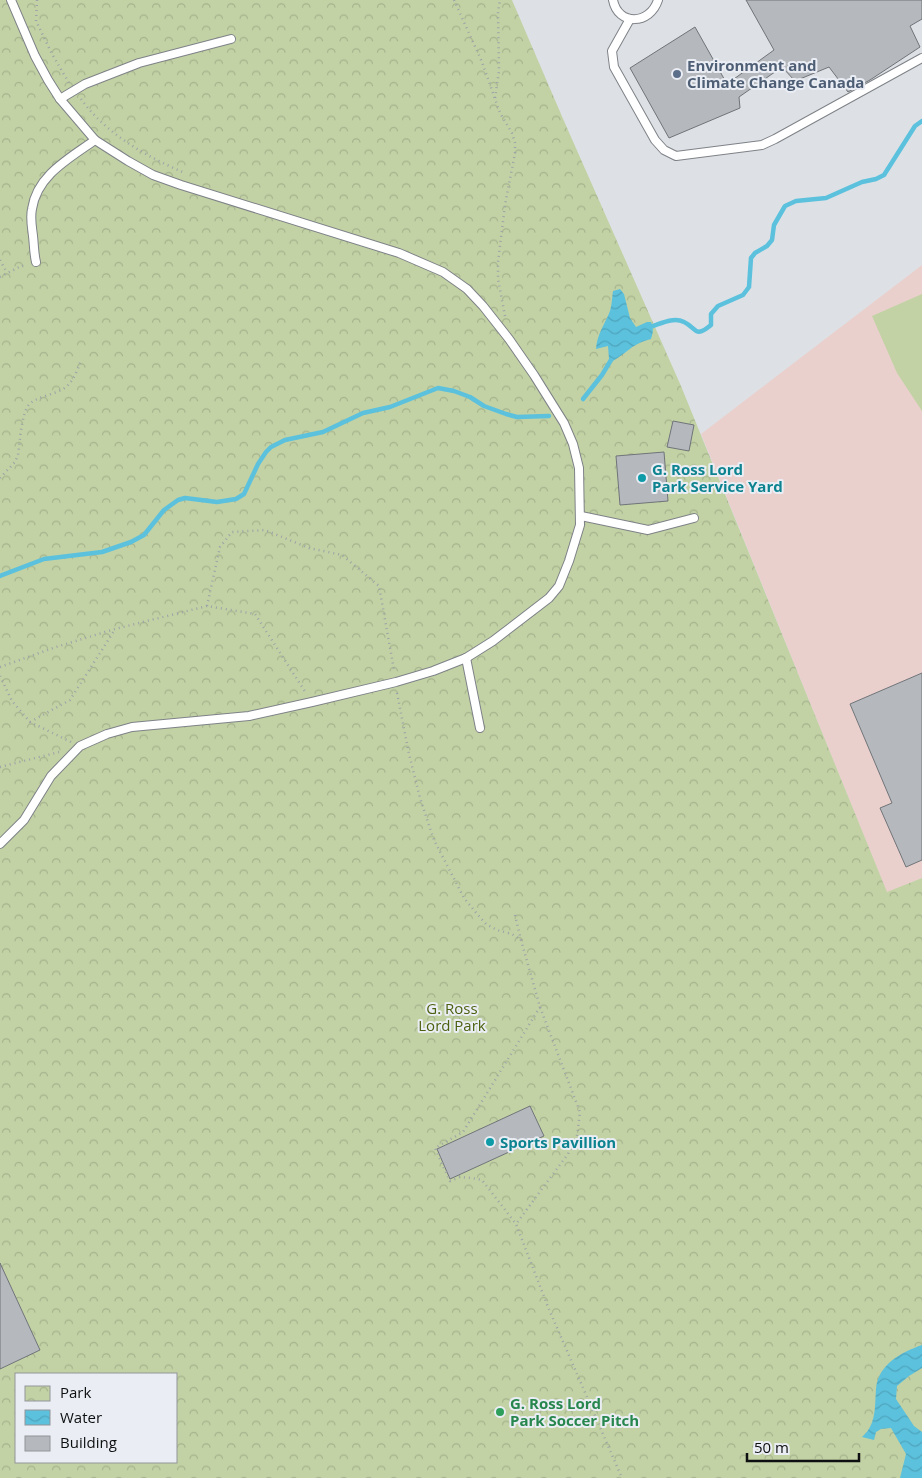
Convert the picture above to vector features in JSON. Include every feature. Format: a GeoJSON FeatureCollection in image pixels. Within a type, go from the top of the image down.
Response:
{"type":"FeatureCollection","features":[{"type":"Feature","properties":{"kind":"lane"},"geometry":{"type":"LineString","coordinates":[[0,844],[24,820],[51,776],[80,746],[106,734],[132,727],[249,716],[396,682],[433,671],[466,658],[493,641],[549,598],[559,586],[570,561],[581,516],[579,468],[573,444],[564,423],[509,339],[467,289],[443,272],[399,253],[181,185],[153,174],[128,161],[95,140],[60,99],[35,56],[10,0]]}},
{"type":"Feature","properties":{"kind":"lane"},"geometry":{"type":"LineString","coordinates":[[613,0],[617,10],[623,16],[630,19],[644,18],[650,14],[658,0]]}},
{"type":"Feature","properties":{"kind":"lane"},"geometry":{"type":"LineString","coordinates":[[630,19],[612,50],[614,67],[655,140],[664,150],[676,156],[762,145],[922,58]]}},
{"type":"Feature","properties":{"kind":"lane"},"geometry":{"type":"LineString","coordinates":[[60,99],[85,84],[139,64],[231,39]]}},
{"type":"Feature","properties":{"kind":"lane"},"geometry":{"type":"LineString","coordinates":[[36,262],[31,221],[35,197],[46,178],[56,168],[95,140]]}},
{"type":"Feature","properties":{"kind":"lane"},"geometry":{"type":"LineString","coordinates":[[581,516],[648,530],[694,518]]}},
{"type":"Feature","properties":{"kind":"lane"},"geometry":{"type":"LineString","coordinates":[[466,658],[480,728]]}},
{"type":"Feature","properties":{"kind":"path"},"geometry":{"type":"LineString","coordinates":[[38,0],[36,21],[52,54],[74,90],[94,114],[123,139],[149,156],[192,176]]}},
{"type":"Feature","properties":{"kind":"path"},"geometry":{"type":"LineString","coordinates":[[454,0],[482,62],[500,113],[512,133],[515,143],[515,153],[504,206],[498,262],[498,279],[506,322],[501,315]]}},
{"type":"Feature","properties":{"kind":"path"},"geometry":{"type":"LineString","coordinates":[[495,98],[499,71],[498,12],[500,0]]}},
{"type":"Feature","properties":{"kind":"path"},"geometry":{"type":"LineString","coordinates":[[0,260],[7,274]]}},
{"type":"Feature","properties":{"kind":"path"},"geometry":{"type":"LineString","coordinates":[[0,277],[21,266],[36,262]]}},
{"type":"Feature","properties":{"kind":"path"},"geometry":{"type":"LineString","coordinates":[[0,478],[15,462],[18,455],[28,406],[34,401],[60,391],[67,386],[81,360]]}},
{"type":"Feature","properties":{"kind":"path"},"geometry":{"type":"LineString","coordinates":[[207,606],[220,548],[232,532],[265,530],[309,548],[342,555],[379,586],[407,744],[417,789],[434,840],[464,898],[478,915],[486,924],[497,930],[512,934],[521,940]]}},
{"type":"Feature","properties":{"kind":"path"},"geometry":{"type":"LineString","coordinates":[[0,667],[115,629],[207,606],[255,614],[312,702]]}},
{"type":"Feature","properties":{"kind":"path"},"geometry":{"type":"LineString","coordinates":[[30,722],[70,700],[115,629]]}},
{"type":"Feature","properties":{"kind":"path"},"geometry":{"type":"LineString","coordinates":[[0,676],[12,701],[30,722],[80,746]]}},
{"type":"Feature","properties":{"kind":"path"},"geometry":{"type":"LineString","coordinates":[[0,767],[80,746]]}},
{"type":"Feature","properties":{"kind":"path"},"geometry":{"type":"LineString","coordinates":[[514,915],[540,1007],[580,1112],[577,1136],[568,1154],[516,1224]]}},
{"type":"Feature","properties":{"kind":"path"},"geometry":{"type":"LineString","coordinates":[[540,1007],[463,1132],[435,1148],[450,1181],[460,1177],[482,1180],[516,1224],[548,1307],[622,1478]]}},
{"type":"Feature","properties":{"kind":"shaded area"},"geometry":{"type":"Polygon","coordinates":[[[922,265],[922,878],[887,893],[701,434],[922,265]]]}},
{"type":"Feature","properties":{"kind":"green space","name":"G. Ross Lord Park"},"geometry":{"type":"Polygon","coordinates":[[[0,0],[512,0],[681,386],[887,892],[922,878],[922,1478],[0,1478],[0,0]]]}},
{"type":"Feature","properties":{"kind":"green space"},"geometry":{"type":"Polygon","coordinates":[[[922,294],[922,411],[897,373],[872,316],[922,294]]]}},
{"type":"Feature","properties":{"kind":"water"},"geometry":{"type":"Polygon","coordinates":[[[620,289],[624,294],[630,318],[636,327],[651,322],[653,331],[651,339],[635,346],[613,361],[609,359],[608,346],[596,349],[610,311],[613,291],[620,289]]]}},
{"type":"Feature","properties":{"kind":"water"},"geometry":{"type":"Polygon","coordinates":[[[922,1345],[922,1368],[897,1386],[896,1399],[914,1426],[922,1432],[922,1478],[900,1478],[906,1454],[891,1428],[881,1429],[876,1432],[874,1440],[862,1437],[872,1423],[876,1389],[881,1373],[899,1355],[922,1345]]]}},
{"type":"Feature","properties":{"kind":"building","name":"Environment and Climate Change Canada"},"geometry":{"type":"Polygon","coordinates":[[[746,0],[922,0],[922,19],[910,26],[920,47],[848,92],[829,67],[795,81],[782,67],[739,97],[740,108],[669,138],[630,68],[695,27],[727,84],[774,50],[746,0]]]}},
{"type":"Feature","properties":{"kind":"building"},"geometry":{"type":"Polygon","coordinates":[[[673,421],[694,425],[689,451],[667,447],[673,421]]]}},
{"type":"Feature","properties":{"kind":"building","name":"G. Ross Lord Park Service Yard"},"geometry":{"type":"Polygon","coordinates":[[[664,452],[668,501],[620,505],[616,456],[664,452]]]}},
{"type":"Feature","properties":{"kind":"building"},"geometry":{"type":"Polygon","coordinates":[[[922,673],[922,860],[906,867],[880,808],[892,803],[850,704],[922,673]]]}},
{"type":"Feature","properties":{"kind":"building","name":"Sports Pavillion"},"geometry":{"type":"Polygon","coordinates":[[[530,1106],[544,1136],[450,1179],[437,1149],[530,1106]]]}},
{"type":"Feature","properties":{"kind":"building"},"geometry":{"type":"Polygon","coordinates":[[[0,1263],[40,1350],[0,1369],[0,1263]]]}},
{"type":"Feature","properties":{"kind":"waterway"},"geometry":{"type":"LineString","coordinates":[[653,326],[676,320],[688,324],[698,332],[711,325],[711,314],[718,306],[743,295],[749,287],[751,258],[772,240],[774,225],[785,206],[796,201],[826,198],[862,182],[884,175],[915,126],[922,121]]}},
{"type":"Feature","properties":{"kind":"waterway"},"geometry":{"type":"LineString","coordinates":[[583,399],[611,360]]}},
{"type":"Feature","properties":{"kind":"waterway"},"geometry":{"type":"LineString","coordinates":[[0,576],[44,559],[102,552],[131,542],[144,535],[164,510],[178,500],[185,498],[217,502],[236,499],[244,494],[258,464],[271,447],[285,440],[323,432],[363,413],[390,407],[438,388],[454,391],[470,397],[484,406],[517,417],[549,416]]}},
{"type":"Feature","properties":{"kind":"place","name":"Environment and Climate Change Canada"},"geometry":{"type":"Point","coordinates":[677,74]}},
{"type":"Feature","properties":{"kind":"place","name":"G. Ross Lord Park Service Yard"},"geometry":{"type":"Point","coordinates":[642,478]}},
{"type":"Feature","properties":{"kind":"place","name":"Sports Pavillion"},"geometry":{"type":"Point","coordinates":[490,1142]}},
{"type":"Feature","properties":{"kind":"place","name":"G. Ross Lord Park Soccer Pitch"},"geometry":{"type":"Point","coordinates":[500,1412]}}]}
